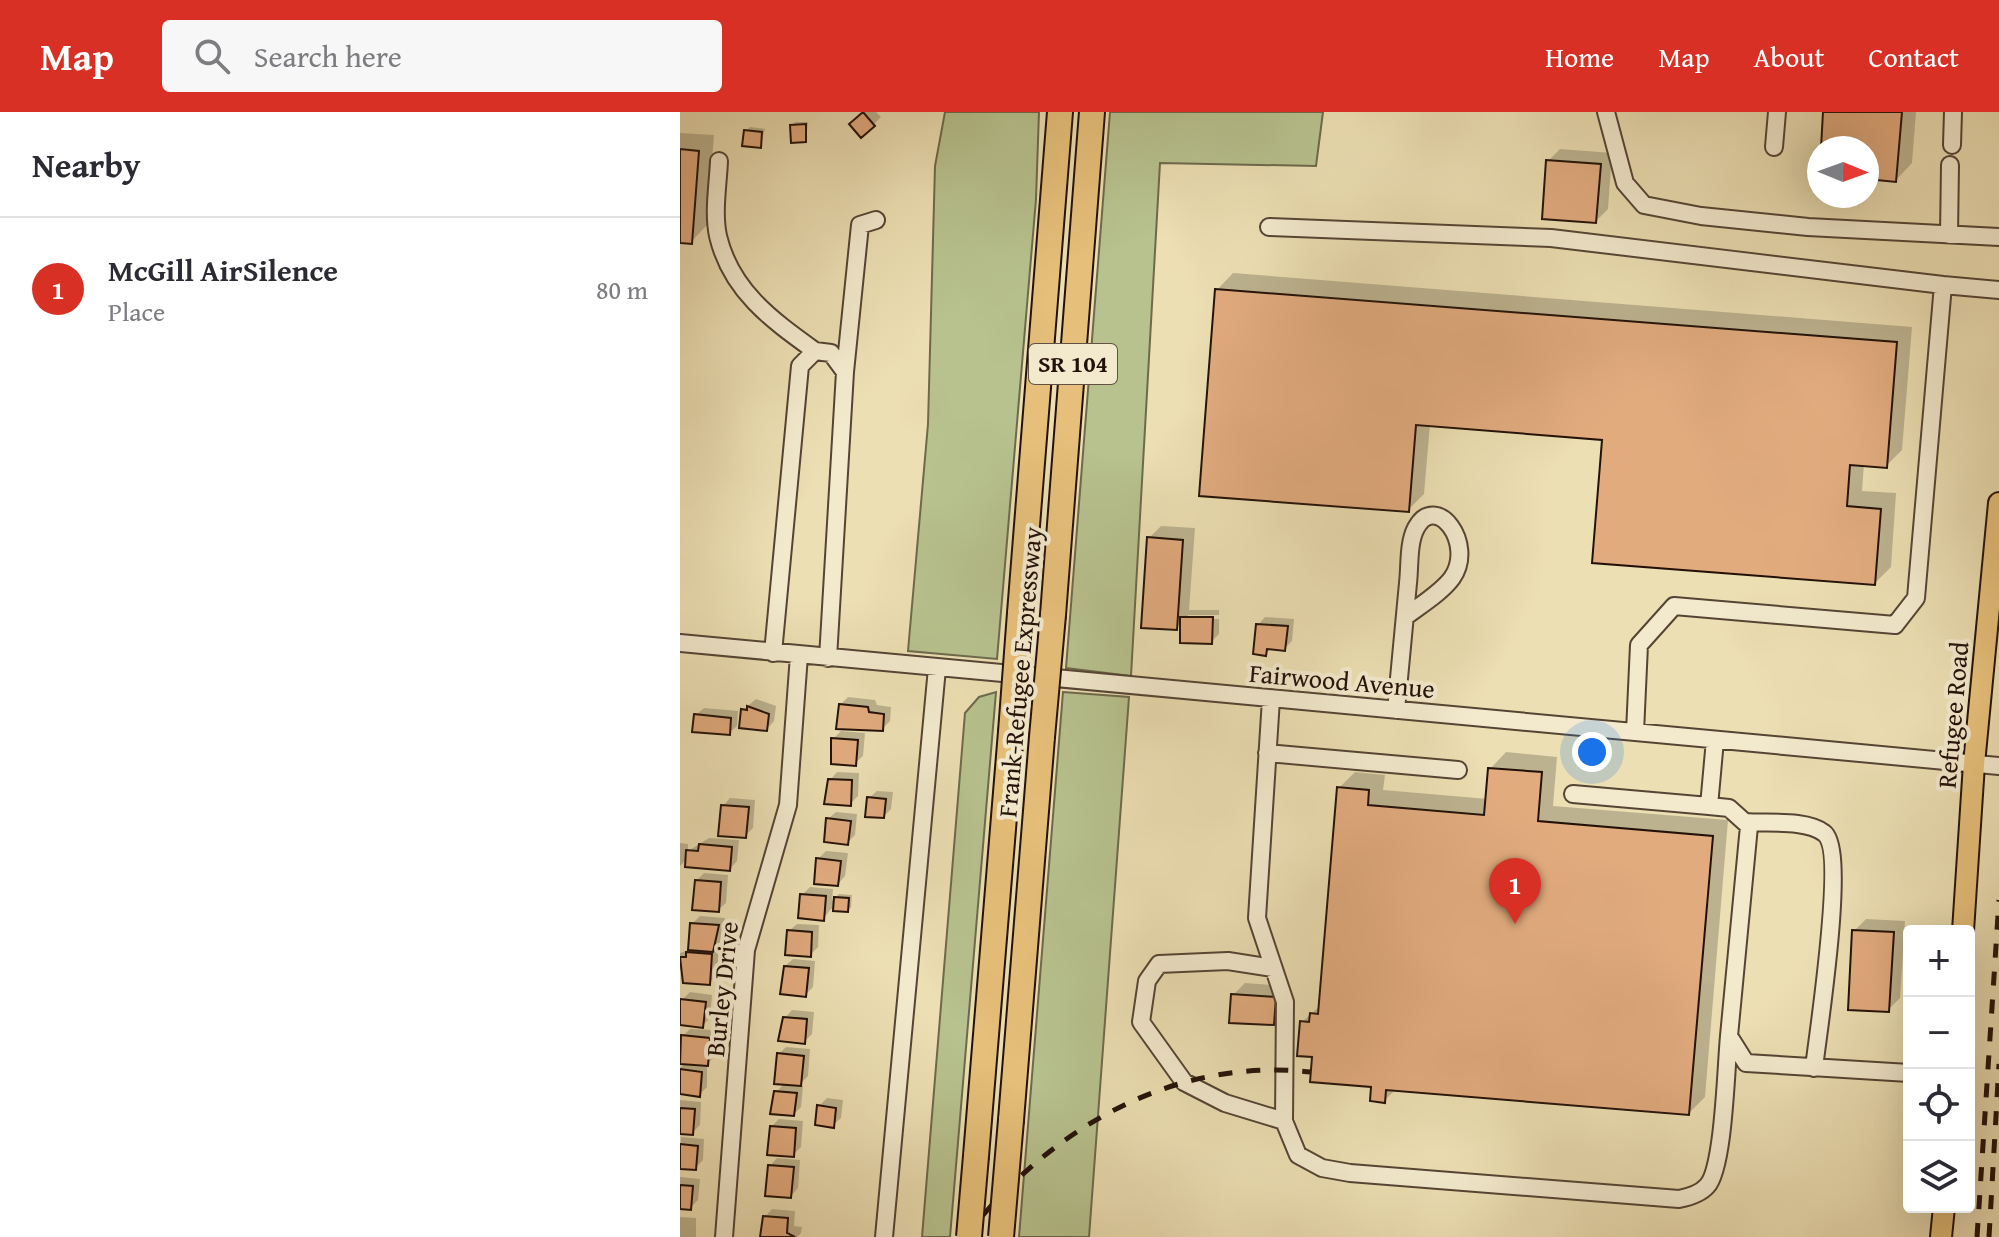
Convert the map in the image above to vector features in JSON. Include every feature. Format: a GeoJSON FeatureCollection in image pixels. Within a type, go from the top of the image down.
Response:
{"type":"FeatureCollection","features":[{"type":"Feature","properties":{"kind":"highway","name":"Frank-Refugee Expressway"},"geometry":{"type":"LineString","coordinates":[[969,1237],[1060,112]]}},
{"type":"Feature","properties":{"kind":"highway","name":"Frank-Refugee Expressway"},"geometry":{"type":"LineString","coordinates":[[1001,1237],[1092,112]]}},
{"type":"Feature","properties":{"kind":"main road","name":"Refugee Road"},"geometry":{"type":"LineString","coordinates":[[1963,925],[1974,764],[1999,503]]}},
{"type":"Feature","properties":{"kind":"main road"},"geometry":{"type":"LineString","coordinates":[[1941,1237],[1943,1213]]}},
{"type":"Feature","properties":{"kind":"street"},"geometry":{"type":"LineString","coordinates":[[1606,112],[1625,183],[1644,205],[1701,216],[1999,237]]}},
{"type":"Feature","properties":{"kind":"street"},"geometry":{"type":"LineString","coordinates":[[1774,147],[1777,112]]}},
{"type":"Feature","properties":{"kind":"street"},"geometry":{"type":"LineString","coordinates":[[1952,145],[1953,112]]}},
{"type":"Feature","properties":{"kind":"street"},"geometry":{"type":"LineString","coordinates":[[719,161],[718,235],[737,280],[765,315],[815,351],[831,353],[845,372]]}},
{"type":"Feature","properties":{"kind":"street"},"geometry":{"type":"LineString","coordinates":[[1949,235],[1950,165]]}},
{"type":"Feature","properties":{"kind":"street"},"geometry":{"type":"LineString","coordinates":[[828,658],[845,372],[860,225],[876,220]]}},
{"type":"Feature","properties":{"kind":"street"},"geometry":{"type":"LineString","coordinates":[[1269,227],[1551,238],[1999,290]]}},
{"type":"Feature","properties":{"kind":"street"},"geometry":{"type":"LineString","coordinates":[[1635,732],[1639,645],[1674,606],[1895,625],[1916,598],[1943,285]]}},
{"type":"Feature","properties":{"kind":"street"},"geometry":{"type":"LineString","coordinates":[[773,653],[800,366],[815,351]]}},
{"type":"Feature","properties":{"kind":"street"},"geometry":{"type":"LineString","coordinates":[[1396,710],[1405,617],[1416,529],[1422,522],[1435,517],[1448,520],[1458,534],[1458,555],[1453,577],[1405,617]]}},
{"type":"Feature","properties":{"kind":"street","name":"Fairwood Avenue"},"geometry":{"type":"LineString","coordinates":[[680,643],[1999,766]]}},
{"type":"Feature","properties":{"kind":"street","name":"Burley Drive"},"geometry":{"type":"LineString","coordinates":[[724,1237],[746,950],[788,805],[799,655]]}},
{"type":"Feature","properties":{"kind":"street"},"geometry":{"type":"LineString","coordinates":[[884,1237],[937,668]]}},
{"type":"Feature","properties":{"kind":"street"},"geometry":{"type":"LineString","coordinates":[[1271,699],[1257,918],[1285,1002],[1284,1121],[1298,1155],[1322,1168],[1350,1173],[1679,1199],[1707,1187],[1717,1167],[1749,826],[1729,808],[1573,794]]}},
{"type":"Feature","properties":{"kind":"street"},"geometry":{"type":"LineString","coordinates":[[1709,806],[1715,740]]}},
{"type":"Feature","properties":{"kind":"street"},"geometry":{"type":"LineString","coordinates":[[1267,753],[1458,770]]}},
{"type":"Feature","properties":{"kind":"street"},"geometry":{"type":"LineString","coordinates":[[1745,822],[1805,826],[1824,833],[1832,846],[1835,881],[1814,1068]]}},
{"type":"Feature","properties":{"kind":"street"},"geometry":{"type":"LineString","coordinates":[[1273,968],[1228,961],[1159,964],[1147,981],[1141,1022],[1184,1082],[1225,1103],[1284,1121]]}},
{"type":"Feature","properties":{"kind":"street"},"geometry":{"type":"LineString","coordinates":[[1729,1036],[1746,1063],[1903,1073]]}},
{"type":"Feature","properties":{"kind":"green space"},"geometry":{"type":"Polygon","coordinates":[[[945,112],[1039,112],[1036,199],[997,659],[908,651],[928,424],[935,166],[945,112]]]}},
{"type":"Feature","properties":{"kind":"green space"},"geometry":{"type":"Polygon","coordinates":[[[1110,112],[1323,112],[1316,166],[1160,163],[1131,676],[1066,668],[1110,112]]]}},
{"type":"Feature","properties":{"kind":"green space"},"geometry":{"type":"Polygon","coordinates":[[[996,692],[950,1237],[922,1237],[965,713],[979,697],[996,692]]]}},
{"type":"Feature","properties":{"kind":"green space"},"geometry":{"type":"Polygon","coordinates":[[[1063,692],[1129,697],[1089,1237],[1019,1237],[1063,692]]]}},
{"type":"Feature","properties":{"kind":"building"},"geometry":{"type":"Polygon","coordinates":[[[863,112],[875,126],[861,138],[849,124],[863,112]]]}},
{"type":"Feature","properties":{"kind":"building"},"geometry":{"type":"Polygon","coordinates":[[[1823,112],[1902,112],[1896,182],[1879,180],[1879,136],[1822,136],[1823,112]]]}},
{"type":"Feature","properties":{"kind":"building"},"geometry":{"type":"Polygon","coordinates":[[[806,124],[806,142],[791,143],[790,125],[806,124]]]}},
{"type":"Feature","properties":{"kind":"building"},"geometry":{"type":"Polygon","coordinates":[[[744,130],[762,132],[761,148],[742,146],[744,130]]]}},
{"type":"Feature","properties":{"kind":"building"},"geometry":{"type":"Polygon","coordinates":[[[680,149],[699,151],[692,244],[680,243],[680,149]]]}},
{"type":"Feature","properties":{"kind":"building"},"geometry":{"type":"Polygon","coordinates":[[[1546,160],[1601,164],[1596,223],[1542,219],[1546,160]]]}},
{"type":"Feature","properties":{"kind":"building"},"geometry":{"type":"Polygon","coordinates":[[[1215,289],[1897,342],[1887,468],[1850,465],[1847,506],[1881,509],[1875,585],[1592,563],[1602,440],[1416,425],[1409,512],[1199,496],[1215,289]]]}},
{"type":"Feature","properties":{"kind":"building"},"geometry":{"type":"Polygon","coordinates":[[[1147,537],[1183,540],[1177,630],[1141,628],[1147,537]]]}},
{"type":"Feature","properties":{"kind":"building"},"geometry":{"type":"Polygon","coordinates":[[[1180,617],[1213,617],[1212,644],[1180,643],[1180,617]]]}},
{"type":"Feature","properties":{"kind":"building"},"geometry":{"type":"Polygon","coordinates":[[[1256,624],[1288,626],[1285,651],[1267,649],[1266,656],[1253,654],[1256,624]]]}},
{"type":"Feature","properties":{"kind":"building"},"geometry":{"type":"Polygon","coordinates":[[[839,704],[868,707],[869,712],[884,714],[883,731],[836,729],[839,704]]]}},
{"type":"Feature","properties":{"kind":"building"},"geometry":{"type":"Polygon","coordinates":[[[747,706],[769,714],[767,731],[739,728],[741,709],[747,710],[747,706]]]}},
{"type":"Feature","properties":{"kind":"building"},"geometry":{"type":"Polygon","coordinates":[[[694,714],[731,718],[730,735],[692,732],[694,714]]]}},
{"type":"Feature","properties":{"kind":"building"},"geometry":{"type":"Polygon","coordinates":[[[831,738],[858,740],[856,766],[831,764],[831,738]]]}},
{"type":"Feature","properties":{"kind":"building"},"geometry":{"type":"Polygon","coordinates":[[[1488,768],[1542,772],[1538,821],[1713,836],[1689,1115],[1386,1090],[1385,1103],[1370,1101],[1371,1087],[1310,1082],[1312,1057],[1297,1056],[1300,1021],[1309,1022],[1310,1013],[1318,1014],[1337,787],[1369,790],[1368,805],[1484,815],[1488,768]]]}},
{"type":"Feature","properties":{"kind":"building"},"geometry":{"type":"Polygon","coordinates":[[[828,779],[852,780],[851,806],[824,804],[828,779]]]}},
{"type":"Feature","properties":{"kind":"building"},"geometry":{"type":"Polygon","coordinates":[[[867,797],[886,799],[884,818],[865,817],[867,797]]]}},
{"type":"Feature","properties":{"kind":"building"},"geometry":{"type":"Polygon","coordinates":[[[721,805],[749,807],[746,838],[718,836],[721,805]]]}},
{"type":"Feature","properties":{"kind":"building"},"geometry":{"type":"Polygon","coordinates":[[[826,818],[851,821],[848,845],[824,842],[826,818]]]}},
{"type":"Feature","properties":{"kind":"building"},"geometry":{"type":"Polygon","coordinates":[[[699,844],[732,847],[730,871],[685,867],[686,850],[698,851],[699,844]]]}},
{"type":"Feature","properties":{"kind":"building"},"geometry":{"type":"Polygon","coordinates":[[[816,858],[841,861],[838,886],[814,884],[816,858]]]}},
{"type":"Feature","properties":{"kind":"building"},"geometry":{"type":"Polygon","coordinates":[[[695,880],[721,882],[719,912],[692,910],[695,880]]]}},
{"type":"Feature","properties":{"kind":"building"},"geometry":{"type":"Polygon","coordinates":[[[800,894],[826,896],[824,921],[798,918],[800,894]]]}},
{"type":"Feature","properties":{"kind":"building"},"geometry":{"type":"Polygon","coordinates":[[[834,897],[849,898],[848,912],[833,911],[834,897]]]}},
{"type":"Feature","properties":{"kind":"building"},"geometry":{"type":"Polygon","coordinates":[[[690,923],[719,925],[713,952],[688,950],[690,923]]]}},
{"type":"Feature","properties":{"kind":"building"},"geometry":{"type":"Polygon","coordinates":[[[787,930],[812,932],[811,957],[785,955],[787,930]]]}},
{"type":"Feature","properties":{"kind":"building"},"geometry":{"type":"Polygon","coordinates":[[[1852,930],[1894,932],[1889,1012],[1848,1010],[1852,930]]]}},
{"type":"Feature","properties":{"kind":"building"},"geometry":{"type":"Polygon","coordinates":[[[686,952],[712,954],[710,985],[683,983],[680,957],[686,957],[686,952]]]}},
{"type":"Feature","properties":{"kind":"building"},"geometry":{"type":"Polygon","coordinates":[[[784,966],[809,968],[806,997],[780,994],[784,966]]]}},
{"type":"Feature","properties":{"kind":"building"},"geometry":{"type":"Polygon","coordinates":[[[1231,994],[1276,997],[1274,1025],[1229,1023],[1231,994]]]}},
{"type":"Feature","properties":{"kind":"building"},"geometry":{"type":"Polygon","coordinates":[[[680,999],[706,1002],[703,1028],[680,1025],[680,999]]]}},
{"type":"Feature","properties":{"kind":"building"},"geometry":{"type":"Polygon","coordinates":[[[783,1017],[807,1019],[805,1044],[778,1041],[783,1017]]]}},
{"type":"Feature","properties":{"kind":"building"},"geometry":{"type":"Polygon","coordinates":[[[681,1035],[710,1038],[708,1066],[680,1064],[681,1035]]]}},
{"type":"Feature","properties":{"kind":"building"},"geometry":{"type":"Polygon","coordinates":[[[777,1053],[804,1056],[801,1086],[774,1084],[777,1053]]]}},
{"type":"Feature","properties":{"kind":"building"},"geometry":{"type":"Polygon","coordinates":[[[680,1069],[702,1072],[700,1097],[680,1094],[680,1069]]]}},
{"type":"Feature","properties":{"kind":"building"},"geometry":{"type":"Polygon","coordinates":[[[774,1091],[797,1093],[794,1116],[770,1114],[774,1091]]]}},
{"type":"Feature","properties":{"kind":"building"},"geometry":{"type":"Polygon","coordinates":[[[817,1105],[836,1108],[834,1128],[815,1125],[817,1105]]]}},
{"type":"Feature","properties":{"kind":"building"},"geometry":{"type":"Polygon","coordinates":[[[680,1108],[695,1109],[693,1135],[680,1134],[680,1108]]]}},
{"type":"Feature","properties":{"kind":"building"},"geometry":{"type":"Polygon","coordinates":[[[770,1126],[796,1128],[794,1157],[767,1155],[770,1126]]]}},
{"type":"Feature","properties":{"kind":"building"},"geometry":{"type":"Polygon","coordinates":[[[680,1144],[698,1146],[696,1170],[680,1169],[680,1144]]]}},
{"type":"Feature","properties":{"kind":"building"},"geometry":{"type":"Polygon","coordinates":[[[768,1165],[794,1167],[791,1198],[765,1196],[768,1165]]]}},
{"type":"Feature","properties":{"kind":"building"},"geometry":{"type":"Polygon","coordinates":[[[680,1185],[693,1186],[691,1210],[680,1209],[680,1185]]]}},
{"type":"Feature","properties":{"kind":"building"},"geometry":{"type":"Polygon","coordinates":[[[763,1216],[788,1218],[787,1233],[795,1237],[760,1237],[763,1216]]]}},
{"type":"Feature","properties":{"kind":"railway"},"geometry":{"type":"LineString","coordinates":[[1977,1237],[1999,900]]}},
{"type":"Feature","properties":{"kind":"railway"},"geometry":{"type":"LineString","coordinates":[[1989,1237],[1999,1064]]}},
{"type":"Feature","properties":{"kind":"railway"},"geometry":{"type":"LineString","coordinates":[[965,1237],[998,1198],[1035,1164],[1075,1133],[1117,1108],[1163,1089],[1210,1076],[1260,1070],[1311,1072]]}},
{"type":"Feature","properties":{"kind":"place","name":"McGill AirSilence"},"geometry":{"type":"Point","coordinates":[1515,924]}}]}
